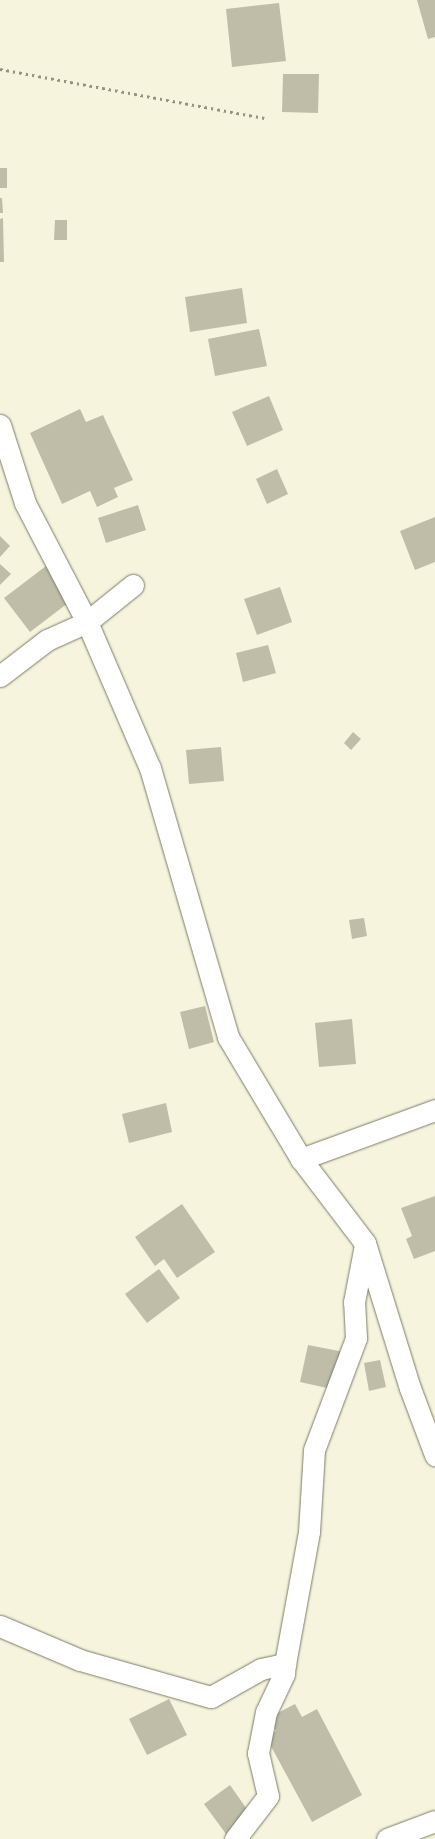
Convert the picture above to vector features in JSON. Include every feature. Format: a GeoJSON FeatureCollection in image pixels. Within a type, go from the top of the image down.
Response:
{"type":"FeatureCollection","features":[{"type":"Feature","properties":{"kind":"street"},"geometry":{"type":"LineString","coordinates":[[0,425],[25,502],[87,622],[150,768],[228,1037],[301,1159],[365,1243],[410,1388],[435,1455]]}},
{"type":"Feature","properties":{"kind":"street"},"geometry":{"type":"LineString","coordinates":[[0,676],[47,640],[87,622],[133,585]]}},
{"type":"Feature","properties":{"kind":"street"},"geometry":{"type":"LineString","coordinates":[[301,1159],[435,1110]]}},
{"type":"Feature","properties":{"kind":"street"},"geometry":{"type":"LineString","coordinates":[[235,1839],[268,1796],[258,1754],[266,1712],[284,1674],[309,1532],[314,1450],[356,1338],[354,1302],[365,1243]]}},
{"type":"Feature","properties":{"kind":"street"},"geometry":{"type":"LineString","coordinates":[[0,1626],[80,1660],[212,1697],[261,1670],[285,1664]]}},
{"type":"Feature","properties":{"kind":"street"},"geometry":{"type":"LineString","coordinates":[[387,1839],[435,1820]]}},
{"type":"Feature","properties":{"kind":"path"},"geometry":{"type":"LineString","coordinates":[[0,69],[264,118]]}},
{"type":"Feature","properties":{"kind":"building"},"geometry":{"type":"Polygon","coordinates":[[[417,0],[435,0],[435,37],[428,39],[417,0]]]}},
{"type":"Feature","properties":{"kind":"building"},"geometry":{"type":"Polygon","coordinates":[[[279,3],[286,61],[232,67],[226,9],[279,3]]]}},
{"type":"Feature","properties":{"kind":"building"},"geometry":{"type":"Polygon","coordinates":[[[283,74],[319,74],[318,113],[282,112],[283,74]]]}},
{"type":"Feature","properties":{"kind":"building"},"geometry":{"type":"Polygon","coordinates":[[[0,168],[7,168],[7,188],[0,188],[0,168]]]}},
{"type":"Feature","properties":{"kind":"building"},"geometry":{"type":"Polygon","coordinates":[[[0,198],[2,198],[3,213],[0,213],[0,198]]]}},
{"type":"Feature","properties":{"kind":"building"},"geometry":{"type":"Polygon","coordinates":[[[3,218],[4,262],[0,262],[0,219],[3,218]]]}},
{"type":"Feature","properties":{"kind":"building"},"geometry":{"type":"Polygon","coordinates":[[[55,220],[67,220],[67,240],[54,240],[55,220]]]}},
{"type":"Feature","properties":{"kind":"building"},"geometry":{"type":"Polygon","coordinates":[[[242,288],[247,323],[190,332],[185,297],[242,288]]]}},
{"type":"Feature","properties":{"kind":"building"},"geometry":{"type":"Polygon","coordinates":[[[259,329],[267,366],[215,376],[208,339],[259,329]]]}},
{"type":"Feature","properties":{"kind":"building"},"geometry":{"type":"Polygon","coordinates":[[[269,396],[283,430],[247,446],[232,412],[269,396]]]}},
{"type":"Feature","properties":{"kind":"building"},"geometry":{"type":"Polygon","coordinates":[[[80,409],[86,422],[103,415],[133,480],[114,488],[118,497],[97,507],[90,491],[62,504],[30,433],[80,409]]]}},
{"type":"Feature","properties":{"kind":"building"},"geometry":{"type":"Polygon","coordinates":[[[277,469],[288,494],[267,504],[256,479],[277,469]]]}},
{"type":"Feature","properties":{"kind":"building"},"geometry":{"type":"Polygon","coordinates":[[[138,505],[146,530],[106,543],[98,518],[138,505]]]}},
{"type":"Feature","properties":{"kind":"building"},"geometry":{"type":"Polygon","coordinates":[[[435,517],[435,562],[415,570],[400,531],[435,517]]]}},
{"type":"Feature","properties":{"kind":"building"},"geometry":{"type":"Polygon","coordinates":[[[0,536],[10,546],[0,557],[0,536]]]}},
{"type":"Feature","properties":{"kind":"building"},"geometry":{"type":"Polygon","coordinates":[[[0,564],[11,574],[0,585],[0,564]]]}},
{"type":"Feature","properties":{"kind":"building"},"geometry":{"type":"Polygon","coordinates":[[[46,566],[72,600],[30,632],[4,598],[46,566]]]}},
{"type":"Feature","properties":{"kind":"building"},"geometry":{"type":"Polygon","coordinates":[[[280,587],[292,622],[257,635],[244,599],[280,587]]]}},
{"type":"Feature","properties":{"kind":"building"},"geometry":{"type":"Polygon","coordinates":[[[268,645],[276,673],[243,682],[236,653],[268,645]]]}},
{"type":"Feature","properties":{"kind":"building"},"geometry":{"type":"Polygon","coordinates":[[[353,732],[361,739],[351,750],[344,743],[353,732]]]}},
{"type":"Feature","properties":{"kind":"building"},"geometry":{"type":"Polygon","coordinates":[[[221,747],[224,781],[189,784],[186,750],[221,747]]]}},
{"type":"Feature","properties":{"kind":"building"},"geometry":{"type":"Polygon","coordinates":[[[364,918],[367,936],[352,939],[349,920],[364,918]]]}},
{"type":"Feature","properties":{"kind":"building"},"geometry":{"type":"Polygon","coordinates":[[[205,1006],[214,1042],[189,1049],[180,1012],[205,1006]]]}},
{"type":"Feature","properties":{"kind":"building"},"geometry":{"type":"Polygon","coordinates":[[[352,1019],[356,1064],[319,1067],[315,1023],[352,1019]]]}},
{"type":"Feature","properties":{"kind":"building"},"geometry":{"type":"Polygon","coordinates":[[[166,1103],[172,1132],[129,1143],[122,1114],[166,1103]]]}},
{"type":"Feature","properties":{"kind":"building"},"geometry":{"type":"Polygon","coordinates":[[[435,1196],[435,1251],[414,1259],[406,1239],[412,1236],[401,1208],[435,1196]]]}},
{"type":"Feature","properties":{"kind":"building"},"geometry":{"type":"Polygon","coordinates":[[[182,1204],[215,1252],[177,1278],[164,1259],[155,1266],[135,1237],[182,1204]]]}},
{"type":"Feature","properties":{"kind":"building"},"geometry":{"type":"Polygon","coordinates":[[[159,1269],[180,1298],[147,1323],[125,1294],[159,1269]]]}},
{"type":"Feature","properties":{"kind":"building"},"geometry":{"type":"Polygon","coordinates":[[[308,1345],[344,1352],[336,1390],[300,1382],[308,1345]]]}},
{"type":"Feature","properties":{"kind":"building"},"geometry":{"type":"Polygon","coordinates":[[[380,1360],[386,1387],[369,1391],[364,1363],[380,1360]]]}},
{"type":"Feature","properties":{"kind":"building"},"geometry":{"type":"Polygon","coordinates":[[[169,1699],[187,1735],[147,1755],[129,1719],[169,1699]]]}},
{"type":"Feature","properties":{"kind":"building"},"geometry":{"type":"Polygon","coordinates":[[[295,1704],[302,1717],[317,1709],[362,1795],[312,1822],[266,1737],[276,1731],[268,1718],[295,1704]]]}},
{"type":"Feature","properties":{"kind":"building"},"geometry":{"type":"Polygon","coordinates":[[[230,1785],[251,1815],[226,1834],[204,1804],[230,1785]]]}}]}
